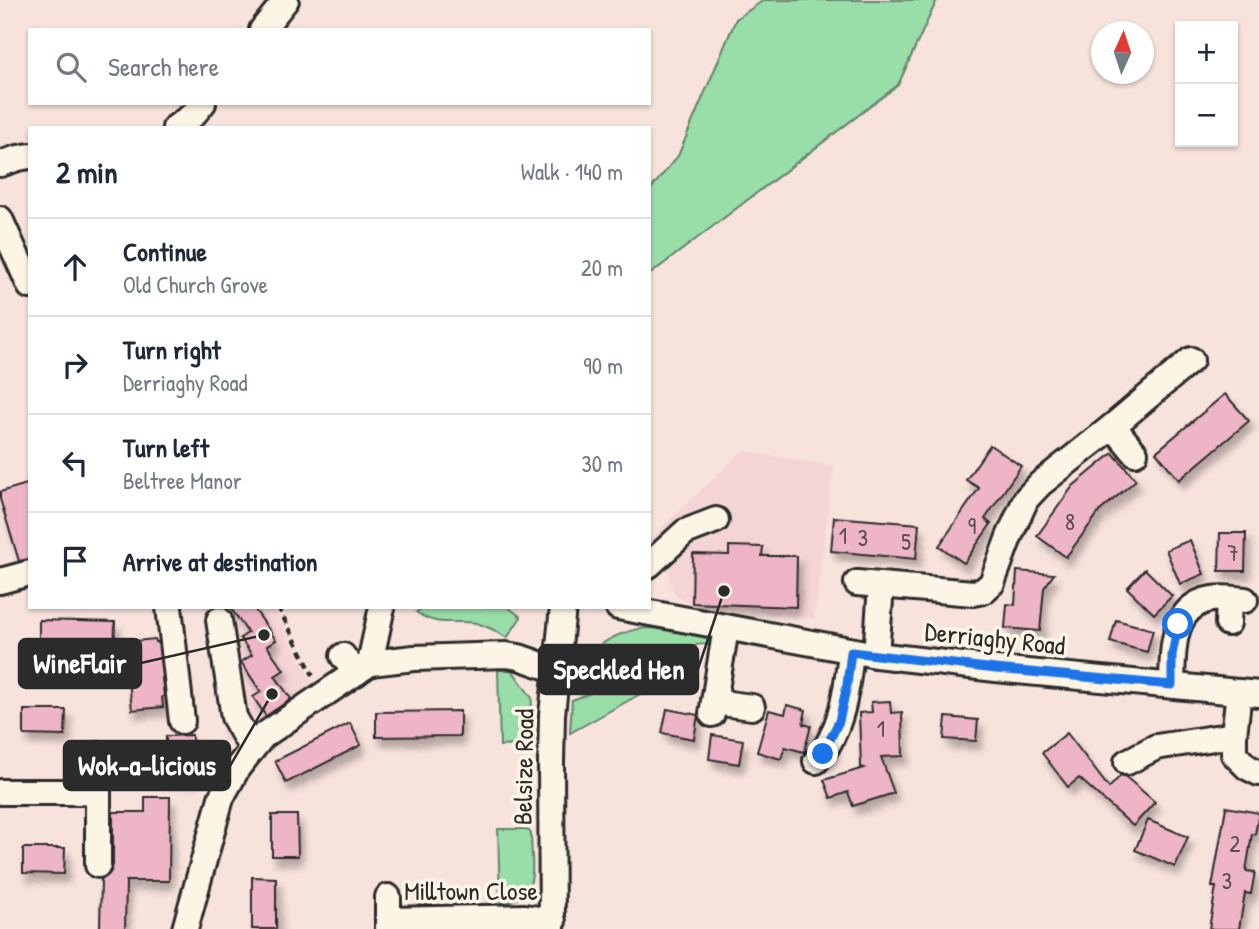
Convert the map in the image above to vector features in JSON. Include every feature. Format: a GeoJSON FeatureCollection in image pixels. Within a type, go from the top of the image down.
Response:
{"type":"FeatureCollection","features":[{"type":"Feature","properties":{"kind":"street"},"geometry":{"type":"LineString","coordinates":[[264,28],[286,0]]}},
{"type":"Feature","properties":{"kind":"street"},"geometry":{"type":"LineString","coordinates":[[178,126],[201,105]]}},
{"type":"Feature","properties":{"kind":"street"},"geometry":{"type":"LineString","coordinates":[[0,164],[28,156]]}},
{"type":"Feature","properties":{"kind":"street"},"geometry":{"type":"LineString","coordinates":[[0,219],[27,280]]}},
{"type":"Feature","properties":{"kind":"street"},"geometry":{"type":"LineString","coordinates":[[876,655],[869,584],[972,593],[983,591],[992,583],[1026,499],[1040,484],[1191,360]]}},
{"type":"Feature","properties":{"kind":"street"},"geometry":{"type":"LineString","coordinates":[[1113,426],[1135,453]]}},
{"type":"Feature","properties":{"kind":"street"},"geometry":{"type":"LineString","coordinates":[[651,563],[685,531],[716,520]]}},
{"type":"Feature","properties":{"kind":"street"},"geometry":{"type":"LineString","coordinates":[[0,581],[28,574]]}},
{"type":"Feature","properties":{"kind":"street"},"geometry":{"type":"LineString","coordinates":[[1172,685],[1172,655],[1178,624],[1186,612],[1199,603],[1214,598],[1234,607]]}},
{"type":"Feature","properties":{"kind":"street"},"geometry":{"type":"LineString","coordinates":[[169,609],[182,721]]}},
{"type":"Feature","properties":{"kind":"street"},"geometry":{"type":"LineString","coordinates":[[185,929],[222,798],[238,767],[263,736],[323,696],[356,664],[381,609]]}},
{"type":"Feature","properties":{"kind":"street","name":"Belsize Road"},"geometry":{"type":"LineString","coordinates":[[552,925],[552,715],[563,609]]}},
{"type":"Feature","properties":{"kind":"street","name":"Derriaghy Road"},"geometry":{"type":"LineString","coordinates":[[643,610],[851,652],[1249,693]]}},
{"type":"Feature","properties":{"kind":"street"},"geometry":{"type":"LineString","coordinates":[[219,620],[234,717],[251,748]]}},
{"type":"Feature","properties":{"kind":"street"},"geometry":{"type":"LineString","coordinates":[[726,628],[713,708],[752,706]]}},
{"type":"Feature","properties":{"kind":"street"},"geometry":{"type":"LineString","coordinates":[[816,761],[823,754],[839,721],[851,652]]}},
{"type":"Feature","properties":{"kind":"street"},"geometry":{"type":"LineString","coordinates":[[356,664],[414,657],[506,655],[556,670]]}},
{"type":"Feature","properties":{"kind":"street"},"geometry":{"type":"LineString","coordinates":[[1249,693],[1234,735],[1234,754],[1247,767],[1259,773]]}},
{"type":"Feature","properties":{"kind":"street"},"geometry":{"type":"LineString","coordinates":[[1127,762],[1156,747],[1234,735]]}},
{"type":"Feature","properties":{"kind":"street"},"geometry":{"type":"LineString","coordinates":[[98,755],[98,865]]}},
{"type":"Feature","properties":{"kind":"street"},"geometry":{"type":"LineString","coordinates":[[0,792],[98,792]]}},
{"type":"Feature","properties":{"kind":"street","name":"Milltown Close"},"geometry":{"type":"LineString","coordinates":[[388,915],[524,917],[552,925]]}},
{"type":"Feature","properties":{"kind":"path"},"geometry":{"type":"LineString","coordinates":[[279,609],[323,696]]}},
{"type":"Feature","properties":{"kind":"shaded area"},"geometry":{"type":"Polygon","coordinates":[[[742,451],[834,466],[814,619],[686,602],[672,588],[669,579],[670,565],[651,547],[651,538],[742,451]]]}},
{"type":"Feature","properties":{"kind":"shaded area"},"geometry":{"type":"Polygon","coordinates":[[[204,609],[274,609],[314,686],[266,723],[223,741],[204,609]]]}},
{"type":"Feature","properties":{"kind":"green space"},"geometry":{"type":"Polygon","coordinates":[[[764,0],[937,0],[898,85],[651,273],[651,189],[678,156],[736,19],[764,0]]]}},
{"type":"Feature","properties":{"kind":"green space"},"geometry":{"type":"Polygon","coordinates":[[[421,609],[511,609],[521,617],[507,638],[476,623],[431,620],[416,612],[421,609]]]}},
{"type":"Feature","properties":{"kind":"green space"},"geometry":{"type":"Polygon","coordinates":[[[645,628],[698,634],[706,638],[711,645],[700,644],[569,692],[581,667],[597,648],[618,635],[645,628]]]}},
{"type":"Feature","properties":{"kind":"green space"},"geometry":{"type":"Polygon","coordinates":[[[685,657],[660,683],[570,733],[572,700],[685,657]]]}},
{"type":"Feature","properties":{"kind":"green space"},"geometry":{"type":"Polygon","coordinates":[[[498,670],[512,670],[532,698],[530,731],[520,745],[500,746],[498,670]]]}},
{"type":"Feature","properties":{"kind":"green space"},"geometry":{"type":"Polygon","coordinates":[[[498,829],[529,831],[532,857],[528,888],[523,895],[500,903],[498,829]]]}},
{"type":"Feature","properties":{"kind":"building"},"geometry":{"type":"Polygon","coordinates":[[[1225,394],[1249,421],[1179,480],[1156,452],[1225,394]]]}},
{"type":"Feature","properties":{"kind":"building"},"geometry":{"type":"Polygon","coordinates":[[[990,445],[1021,466],[985,519],[991,524],[964,563],[939,546],[979,488],[966,480],[990,445]]]}},
{"type":"Feature","properties":{"kind":"building"},"geometry":{"type":"Polygon","coordinates":[[[1113,453],[1136,480],[1100,511],[1066,557],[1037,536],[1073,486],[1113,453]]]}},
{"type":"Feature","properties":{"kind":"building"},"geometry":{"type":"Polygon","coordinates":[[[28,484],[28,559],[19,561],[0,492],[28,484]]]}},
{"type":"Feature","properties":{"kind":"building"},"geometry":{"type":"Polygon","coordinates":[[[834,517],[919,524],[916,559],[831,551],[834,517]]]}},
{"type":"Feature","properties":{"kind":"building"},"geometry":{"type":"Polygon","coordinates":[[[1220,533],[1246,533],[1245,571],[1219,571],[1220,533]]]}},
{"type":"Feature","properties":{"kind":"building"},"geometry":{"type":"Polygon","coordinates":[[[1190,540],[1204,574],[1180,584],[1166,550],[1190,540]]]}},
{"type":"Feature","properties":{"kind":"building"},"geometry":{"type":"Polygon","coordinates":[[[729,546],[763,547],[762,556],[797,556],[796,607],[692,603],[693,554],[729,555],[729,546]]]}},
{"type":"Feature","properties":{"kind":"building"},"geometry":{"type":"Polygon","coordinates":[[[1145,569],[1172,596],[1154,614],[1127,588],[1145,569]]]}},
{"type":"Feature","properties":{"kind":"building"},"geometry":{"type":"Polygon","coordinates":[[[1017,571],[1054,574],[1044,588],[1040,631],[1005,628],[1007,604],[1015,605],[1017,571]]]}},
{"type":"Feature","properties":{"kind":"building"},"geometry":{"type":"Polygon","coordinates":[[[231,609],[254,609],[276,640],[267,646],[284,670],[275,676],[291,699],[266,716],[253,697],[261,692],[241,662],[252,655],[240,638],[248,633],[231,609]]]}},
{"type":"Feature","properties":{"kind":"building"},"geometry":{"type":"Polygon","coordinates":[[[39,620],[115,622],[114,657],[93,657],[94,646],[39,646],[39,620]]]}},
{"type":"Feature","properties":{"kind":"building"},"geometry":{"type":"Polygon","coordinates":[[[1116,620],[1153,630],[1147,652],[1110,642],[1116,620]]]}},
{"type":"Feature","properties":{"kind":"building"},"geometry":{"type":"Polygon","coordinates":[[[155,639],[158,642],[163,707],[132,710],[125,642],[155,639]]]}},
{"type":"Feature","properties":{"kind":"building"},"geometry":{"type":"Polygon","coordinates":[[[890,701],[891,713],[902,712],[903,756],[881,757],[894,793],[853,806],[848,792],[831,798],[824,780],[864,768],[861,767],[859,713],[872,712],[871,702],[890,701]]]}},
{"type":"Feature","properties":{"kind":"building"},"geometry":{"type":"Polygon","coordinates":[[[787,705],[806,710],[803,724],[811,726],[804,752],[785,747],[781,759],[757,752],[769,710],[785,714],[787,705]]]}},
{"type":"Feature","properties":{"kind":"building"},"geometry":{"type":"Polygon","coordinates":[[[667,709],[698,715],[694,739],[662,733],[667,709]]]}},
{"type":"Feature","properties":{"kind":"building"},"geometry":{"type":"Polygon","coordinates":[[[24,710],[66,710],[65,736],[24,735],[24,710]]]}},
{"type":"Feature","properties":{"kind":"building"},"geometry":{"type":"Polygon","coordinates":[[[460,711],[460,736],[376,737],[376,712],[460,711]]]}},
{"type":"Feature","properties":{"kind":"building"},"geometry":{"type":"Polygon","coordinates":[[[946,717],[978,720],[976,741],[944,739],[946,717]]]}},
{"type":"Feature","properties":{"kind":"building"},"geometry":{"type":"Polygon","coordinates":[[[350,723],[361,745],[286,783],[275,761],[350,723]]]}},
{"type":"Feature","properties":{"kind":"building"},"geometry":{"type":"Polygon","coordinates":[[[1067,733],[1109,788],[1121,775],[1155,802],[1133,826],[1079,778],[1068,787],[1042,753],[1067,733]]]}},
{"type":"Feature","properties":{"kind":"building"},"geometry":{"type":"Polygon","coordinates":[[[192,735],[192,777],[166,776],[166,736],[192,735]]]}},
{"type":"Feature","properties":{"kind":"building"},"geometry":{"type":"Polygon","coordinates":[[[712,735],[743,740],[739,764],[709,759],[712,735]]]}},
{"type":"Feature","properties":{"kind":"building"},"geometry":{"type":"Polygon","coordinates":[[[145,797],[170,797],[169,881],[126,881],[125,929],[100,929],[101,879],[110,873],[113,865],[113,812],[145,812],[145,797]]]}},
{"type":"Feature","properties":{"kind":"building"},"geometry":{"type":"Polygon","coordinates":[[[1226,807],[1259,813],[1255,834],[1252,834],[1246,871],[1255,872],[1251,894],[1245,893],[1239,929],[1209,929],[1216,887],[1212,887],[1226,807]]]}},
{"type":"Feature","properties":{"kind":"building"},"geometry":{"type":"Polygon","coordinates":[[[272,815],[297,815],[298,856],[272,856],[272,815]]]}},
{"type":"Feature","properties":{"kind":"building"},"geometry":{"type":"Polygon","coordinates":[[[1148,820],[1188,837],[1175,867],[1135,850],[1148,820]]]}},
{"type":"Feature","properties":{"kind":"building"},"geometry":{"type":"Polygon","coordinates":[[[23,848],[65,848],[64,874],[23,873],[23,848]]]}},
{"type":"Feature","properties":{"kind":"building"},"geometry":{"type":"Polygon","coordinates":[[[252,877],[276,878],[276,929],[252,929],[252,877]]]}},
{"type":"Feature","properties":{"kind":"place","name":"Speckled Hen"},"geometry":{"type":"Point","coordinates":[724,591]}},
{"type":"Feature","properties":{"kind":"place","name":"WineFlair"},"geometry":{"type":"Point","coordinates":[264,635]}},
{"type":"Feature","properties":{"kind":"place","name":"Wok-a-licious"},"geometry":{"type":"Point","coordinates":[272,694]}},
{"type":"Feature","properties":{"kind":"route"},"geometry":{"type":"LineString","coordinates":[[823,754],[839,721],[851,652],[1172,685],[1172,655],[1178,624]]}}]}
